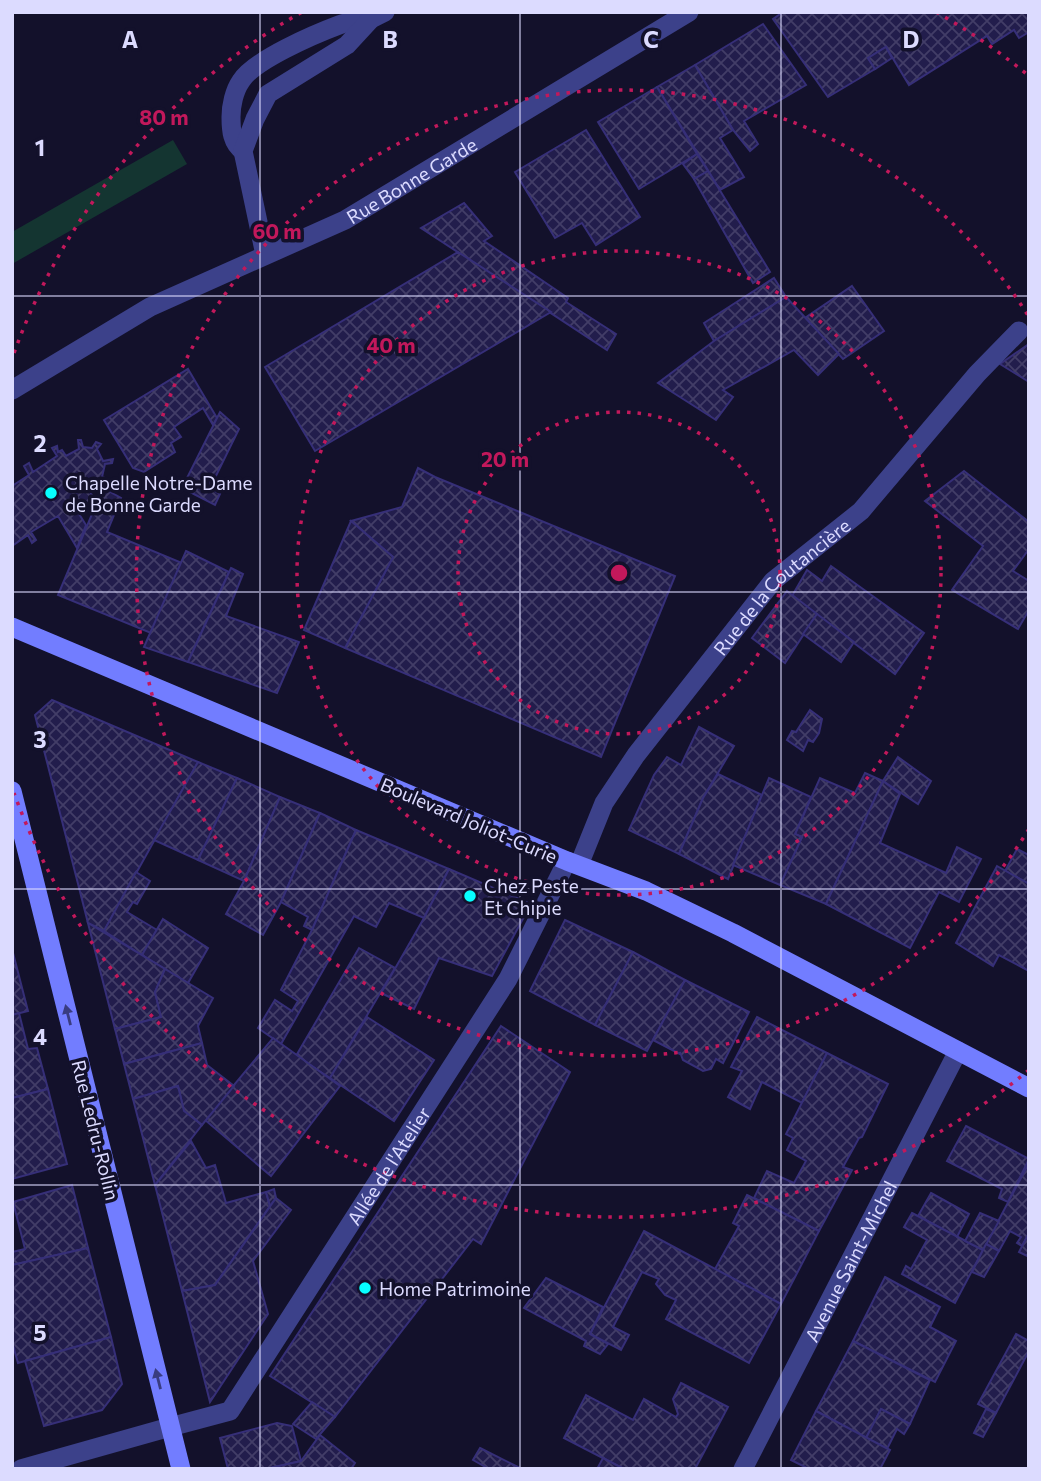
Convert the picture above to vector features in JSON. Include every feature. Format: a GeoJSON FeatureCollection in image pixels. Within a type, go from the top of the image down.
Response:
{"type":"FeatureCollection","features":[{"type":"Feature","properties":{"kind":"main road","name":"Boulevard Joliot-Curie"},"geometry":{"type":"LineString","coordinates":[[12,627],[573,863],[646,891],[733,933],[1029,1088]]}},
{"type":"Feature","properties":{"kind":"main road","name":"Rue Ledru-Rollin"},"geometry":{"type":"LineString","coordinates":[[12,791],[181,1469]]}},
{"type":"Feature","properties":{"kind":"street","name":"Rue Bonne Garde"},"geometry":{"type":"LineString","coordinates":[[12,390],[150,307],[345,220],[689,12]]}},
{"type":"Feature","properties":{"kind":"street"},"geometry":{"type":"LineString","coordinates":[[243,151],[232,137],[231,124],[231,107],[241,80],[264,60],[287,49],[341,24],[378,16]]}},
{"type":"Feature","properties":{"kind":"street"},"geometry":{"type":"LineString","coordinates":[[265,255],[243,151],[268,94],[347,45],[378,16]]}},
{"type":"Feature","properties":{"kind":"street","name":"Rue de la Coutancière"},"geometry":{"type":"LineString","coordinates":[[573,863],[604,803],[636,755],[773,581],[861,511],[977,374],[1019,331]]}},
{"type":"Feature","properties":{"kind":"street","name":"Allée de l'Atelier"},"geometry":{"type":"LineString","coordinates":[[21,1469],[230,1411],[508,979],[573,863]]}},
{"type":"Feature","properties":{"kind":"street","name":"Avenue Saint-Michel"},"geometry":{"type":"LineString","coordinates":[[743,1469],[958,1051]]}},
{"type":"Feature","properties":{"kind":"green space"},"geometry":{"type":"Polygon","coordinates":[[[173,140],[187,164],[12,264],[12,232],[173,140]]]}},
{"type":"Feature","properties":{"kind":"building"},"geometry":{"type":"Polygon","coordinates":[[[783,12],[1029,12],[1029,32],[1019,38],[1014,30],[992,44],[987,36],[909,85],[886,47],[868,58],[875,69],[828,97],[773,19],[783,12]]]}},
{"type":"Feature","properties":{"kind":"building"},"geometry":{"type":"Polygon","coordinates":[[[763,24],[806,85],[744,121],[758,144],[750,151],[733,130],[695,65],[763,24]]]}},
{"type":"Feature","properties":{"kind":"building"},"geometry":{"type":"Polygon","coordinates":[[[886,47],[892,58],[875,69],[868,58],[886,47]]]}},
{"type":"Feature","properties":{"kind":"building"},"geometry":{"type":"Polygon","coordinates":[[[695,65],[733,130],[720,138],[744,177],[720,190],[657,87],[695,65]]]}},
{"type":"Feature","properties":{"kind":"building"},"geometry":{"type":"Polygon","coordinates":[[[657,87],[697,154],[639,189],[598,122],[657,87]]]}},
{"type":"Feature","properties":{"kind":"building"},"geometry":{"type":"Polygon","coordinates":[[[586,130],[640,217],[596,245],[582,223],[555,238],[515,172],[586,130]]]}},
{"type":"Feature","properties":{"kind":"building"},"geometry":{"type":"Polygon","coordinates":[[[697,154],[708,171],[694,179],[683,164],[697,154]]]}},
{"type":"Feature","properties":{"kind":"building"},"geometry":{"type":"Polygon","coordinates":[[[708,171],[770,272],[753,283],[694,179],[708,171]]]}},
{"type":"Feature","properties":{"kind":"building"},"geometry":{"type":"Polygon","coordinates":[[[464,203],[492,236],[484,241],[568,298],[566,302],[616,334],[607,350],[421,228],[464,203]]]}},
{"type":"Feature","properties":{"kind":"building"},"geometry":{"type":"Polygon","coordinates":[[[458,252],[551,312],[315,451],[265,367],[458,252]]]}},
{"type":"Feature","properties":{"kind":"building"},"geometry":{"type":"Polygon","coordinates":[[[774,278],[786,297],[714,341],[704,323],[774,278]]]}},
{"type":"Feature","properties":{"kind":"building"},"geometry":{"type":"Polygon","coordinates":[[[852,286],[884,331],[843,359],[805,318],[852,286]]]}},
{"type":"Feature","properties":{"kind":"building"},"geometry":{"type":"Polygon","coordinates":[[[786,297],[839,354],[818,375],[794,350],[723,390],[733,397],[716,420],[658,383],[714,341],[786,297]]]}},
{"type":"Feature","properties":{"kind":"building"},"geometry":{"type":"Polygon","coordinates":[[[1029,344],[1029,382],[1000,364],[1029,344]]]}},
{"type":"Feature","properties":{"kind":"building"},"geometry":{"type":"Polygon","coordinates":[[[188,369],[217,418],[213,425],[203,408],[174,427],[181,437],[171,443],[175,452],[144,472],[133,468],[104,420],[188,369]]]}},
{"type":"Feature","properties":{"kind":"building"},"geometry":{"type":"Polygon","coordinates":[[[220,412],[239,429],[210,488],[220,494],[215,505],[182,488],[220,412]]]}},
{"type":"Feature","properties":{"kind":"building","name":"Chapelle Notre-Dame de Bonne Garde"},"geometry":{"type":"Polygon","coordinates":[[[78,440],[81,440],[83,447],[92,448],[96,442],[101,444],[97,449],[103,461],[113,459],[112,463],[105,464],[102,477],[108,479],[105,483],[100,482],[88,488],[93,497],[89,500],[91,505],[88,507],[84,502],[74,506],[86,525],[77,548],[58,516],[31,532],[36,540],[32,543],[28,535],[12,546],[12,486],[29,475],[24,466],[29,463],[33,472],[57,456],[52,448],[57,446],[58,452],[62,450],[66,456],[79,449],[78,440]]]}},
{"type":"Feature","properties":{"kind":"building"},"geometry":{"type":"Polygon","coordinates":[[[418,468],[675,576],[601,757],[345,648],[393,557],[351,521],[402,507],[418,468]]]}},
{"type":"Feature","properties":{"kind":"building"},"geometry":{"type":"Polygon","coordinates":[[[964,471],[1029,522],[1029,549],[1013,571],[1029,581],[1029,610],[1018,629],[952,590],[983,546],[925,501],[964,471]]]}},
{"type":"Feature","properties":{"kind":"building"},"geometry":{"type":"Polygon","coordinates":[[[103,488],[121,498],[107,532],[182,563],[151,633],[58,595],[103,488]]]}},
{"type":"Feature","properties":{"kind":"building"},"geometry":{"type":"Polygon","coordinates":[[[351,521],[393,557],[345,648],[304,630],[351,521]]]}},
{"type":"Feature","properties":{"kind":"building"},"geometry":{"type":"Polygon","coordinates":[[[186,551],[229,572],[188,662],[144,647],[186,551]]]}},
{"type":"Feature","properties":{"kind":"building"},"geometry":{"type":"Polygon","coordinates":[[[831,566],[924,633],[895,674],[792,596],[807,570],[822,581],[831,566]]]}},
{"type":"Feature","properties":{"kind":"building"},"geometry":{"type":"Polygon","coordinates":[[[231,568],[243,574],[226,616],[299,642],[277,693],[188,662],[231,568]]]}},
{"type":"Feature","properties":{"kind":"building"},"geometry":{"type":"Polygon","coordinates":[[[787,591],[817,614],[785,663],[752,638],[787,591]]]}},
{"type":"Feature","properties":{"kind":"building"},"geometry":{"type":"Polygon","coordinates":[[[817,614],[854,642],[841,662],[803,634],[817,614]]]}},
{"type":"Feature","properties":{"kind":"building"},"geometry":{"type":"Polygon","coordinates":[[[52,700],[198,762],[104,931],[88,923],[35,715],[52,700]]]}},
{"type":"Feature","properties":{"kind":"building"},"geometry":{"type":"Polygon","coordinates":[[[810,710],[822,719],[819,733],[813,742],[808,740],[803,751],[787,740],[792,731],[796,732],[810,710]]]}},
{"type":"Feature","properties":{"kind":"building"},"geometry":{"type":"Polygon","coordinates":[[[699,727],[734,746],[703,798],[679,854],[629,830],[654,775],[667,757],[681,765],[699,727]]]}},
{"type":"Feature","properties":{"kind":"building"},"geometry":{"type":"Polygon","coordinates":[[[898,757],[931,781],[918,804],[883,781],[898,757]]]}},
{"type":"Feature","properties":{"kind":"building"},"geometry":{"type":"Polygon","coordinates":[[[198,762],[237,778],[198,860],[154,840],[198,762]]]}},
{"type":"Feature","properties":{"kind":"building"},"geometry":{"type":"Polygon","coordinates":[[[865,773],[883,781],[826,904],[780,885],[802,837],[795,834],[820,778],[855,793],[865,773]]]}},
{"type":"Feature","properties":{"kind":"building"},"geometry":{"type":"Polygon","coordinates":[[[718,774],[762,795],[728,879],[679,854],[703,798],[718,774]]]}},
{"type":"Feature","properties":{"kind":"building"},"geometry":{"type":"Polygon","coordinates":[[[237,778],[280,797],[244,881],[198,860],[237,778]]]}},
{"type":"Feature","properties":{"kind":"building"},"geometry":{"type":"Polygon","coordinates":[[[769,778],[811,797],[795,834],[802,837],[780,885],[733,865],[769,778]]]}},
{"type":"Feature","properties":{"kind":"building"},"geometry":{"type":"Polygon","coordinates":[[[883,781],[900,794],[880,843],[946,873],[957,847],[981,859],[959,902],[939,892],[910,948],[826,904],[883,781]]]}},
{"type":"Feature","properties":{"kind":"building"},"geometry":{"type":"Polygon","coordinates":[[[280,797],[320,813],[281,902],[263,935],[226,914],[244,881],[280,797]]]}},
{"type":"Feature","properties":{"kind":"building"},"geometry":{"type":"Polygon","coordinates":[[[320,813],[356,830],[312,930],[304,926],[308,917],[281,902],[320,813]]]}},
{"type":"Feature","properties":{"kind":"building"},"geometry":{"type":"Polygon","coordinates":[[[356,830],[449,869],[424,918],[389,903],[376,927],[354,916],[281,1044],[258,1028],[275,1000],[292,1011],[298,1001],[281,990],[312,930],[356,830]]]}},
{"type":"Feature","properties":{"kind":"building"},"geometry":{"type":"Polygon","coordinates":[[[1017,849],[1029,855],[1029,884],[1005,871],[1017,849]]]}},
{"type":"Feature","properties":{"kind":"building"},"geometry":{"type":"Polygon","coordinates":[[[997,866],[1029,884],[1029,971],[999,955],[993,966],[956,943],[997,866]]]}},
{"type":"Feature","properties":{"kind":"building"},"geometry":{"type":"Polygon","coordinates":[[[449,869],[531,904],[492,976],[439,958],[414,1009],[381,993],[449,869]]]}},
{"type":"Feature","properties":{"kind":"building"},"geometry":{"type":"Polygon","coordinates":[[[136,872],[150,881],[137,904],[133,902],[127,912],[157,930],[142,955],[104,931],[136,872]]]}},
{"type":"Feature","properties":{"kind":"building"},"geometry":{"type":"Polygon","coordinates":[[[163,919],[208,948],[188,983],[142,955],[163,919]]]}},
{"type":"Feature","properties":{"kind":"building"},"geometry":{"type":"Polygon","coordinates":[[[565,920],[633,952],[595,1025],[530,991],[565,920]]]}},
{"type":"Feature","properties":{"kind":"building"},"geometry":{"type":"Polygon","coordinates":[[[88,923],[165,969],[155,992],[161,1017],[115,1029],[88,923]]]}},
{"type":"Feature","properties":{"kind":"building"},"geometry":{"type":"Polygon","coordinates":[[[359,948],[395,968],[330,1078],[296,1056],[359,948]]]}},
{"type":"Feature","properties":{"kind":"building"},"geometry":{"type":"Polygon","coordinates":[[[12,949],[28,1011],[12,1015],[12,949]]]}},
{"type":"Feature","properties":{"kind":"building"},"geometry":{"type":"Polygon","coordinates":[[[633,952],[685,980],[647,1051],[595,1025],[633,952]]]}},
{"type":"Feature","properties":{"kind":"building"},"geometry":{"type":"Polygon","coordinates":[[[165,969],[213,998],[198,1026],[202,1043],[124,1064],[115,1029],[161,1017],[155,992],[165,969]]]}},
{"type":"Feature","properties":{"kind":"building"},"geometry":{"type":"Polygon","coordinates":[[[685,980],[749,1012],[723,1063],[716,1059],[711,1069],[703,1071],[683,1060],[680,1052],[653,1040],[685,980]]]}},
{"type":"Feature","properties":{"kind":"building"},"geometry":{"type":"Polygon","coordinates":[[[19,1013],[28,1049],[37,1048],[48,1089],[12,1098],[12,1015],[19,1013]]]}},
{"type":"Feature","properties":{"kind":"building"},"geometry":{"type":"Polygon","coordinates":[[[367,1017],[434,1060],[394,1121],[330,1078],[367,1017]]]}},
{"type":"Feature","properties":{"kind":"building"},"geometry":{"type":"Polygon","coordinates":[[[757,1017],[827,1053],[802,1103],[762,1082],[750,1109],[728,1097],[742,1071],[731,1067],[757,1017]]]}},
{"type":"Feature","properties":{"kind":"building"},"geometry":{"type":"Polygon","coordinates":[[[501,1026],[570,1072],[481,1244],[473,1239],[335,1417],[270,1376],[501,1026]]]}},
{"type":"Feature","properties":{"kind":"building"},"geometry":{"type":"Polygon","coordinates":[[[273,1038],[340,1086],[271,1176],[205,1120],[273,1038]]]}},
{"type":"Feature","properties":{"kind":"building"},"geometry":{"type":"Polygon","coordinates":[[[202,1043],[207,1065],[234,1086],[202,1125],[184,1111],[178,1086],[133,1099],[124,1064],[202,1043]]]}},
{"type":"Feature","properties":{"kind":"building"},"geometry":{"type":"Polygon","coordinates":[[[827,1053],[888,1084],[862,1137],[843,1167],[852,1170],[819,1231],[754,1198],[767,1171],[794,1183],[806,1161],[787,1150],[793,1138],[786,1134],[827,1053]]]}},
{"type":"Feature","properties":{"kind":"building"},"geometry":{"type":"Polygon","coordinates":[[[178,1086],[184,1111],[202,1125],[155,1185],[133,1099],[178,1086]]]}},
{"type":"Feature","properties":{"kind":"building"},"geometry":{"type":"Polygon","coordinates":[[[48,1089],[67,1164],[12,1179],[12,1098],[48,1089]]]}},
{"type":"Feature","properties":{"kind":"building"},"geometry":{"type":"Polygon","coordinates":[[[966,1126],[1029,1159],[1008,1202],[999,1198],[1002,1189],[947,1161],[966,1126]]]}},
{"type":"Feature","properties":{"kind":"building"},"geometry":{"type":"Polygon","coordinates":[[[191,1141],[206,1168],[215,1165],[226,1203],[266,1192],[270,1206],[215,1285],[182,1291],[155,1185],[191,1141]]]}},
{"type":"Feature","properties":{"kind":"building"},"geometry":{"type":"Polygon","coordinates":[[[1029,1163],[1029,1233],[1022,1246],[1017,1243],[1021,1237],[1010,1231],[999,1251],[986,1244],[1029,1163]]]}},
{"type":"Feature","properties":{"kind":"building"},"geometry":{"type":"Polygon","coordinates":[[[72,1185],[88,1248],[12,1265],[12,1252],[25,1249],[13,1202],[72,1185]]]}},
{"type":"Feature","properties":{"kind":"building"},"geometry":{"type":"Polygon","coordinates":[[[274,1189],[276,1198],[270,1206],[266,1192],[274,1189]]]}},
{"type":"Feature","properties":{"kind":"building"},"geometry":{"type":"Polygon","coordinates":[[[931,1193],[969,1214],[957,1237],[918,1216],[931,1193]]]}},
{"type":"Feature","properties":{"kind":"building"},"geometry":{"type":"Polygon","coordinates":[[[747,1195],[819,1231],[781,1304],[715,1269],[739,1226],[733,1223],[747,1195]]]}},
{"type":"Feature","properties":{"kind":"building"},"geometry":{"type":"Polygon","coordinates":[[[276,1198],[291,1210],[253,1261],[268,1314],[210,1402],[182,1291],[215,1285],[276,1198]]]}},
{"type":"Feature","properties":{"kind":"building"},"geometry":{"type":"Polygon","coordinates":[[[912,1213],[983,1250],[955,1303],[902,1274],[906,1266],[911,1269],[927,1240],[904,1227],[912,1213]]]}},
{"type":"Feature","properties":{"kind":"building"},"geometry":{"type":"Polygon","coordinates":[[[980,1213],[999,1221],[983,1250],[965,1241],[980,1213]]]}},
{"type":"Feature","properties":{"kind":"building"},"geometry":{"type":"Polygon","coordinates":[[[644,1231],[781,1304],[749,1363],[666,1319],[676,1300],[665,1295],[656,1284],[659,1279],[642,1272],[613,1327],[629,1335],[621,1350],[590,1334],[644,1231]]]}},
{"type":"Feature","properties":{"kind":"building"},"geometry":{"type":"Polygon","coordinates":[[[1029,1233],[1029,1257],[1019,1252],[1029,1233]]]}},
{"type":"Feature","properties":{"kind":"building"},"geometry":{"type":"Polygon","coordinates":[[[986,1244],[999,1251],[984,1277],[972,1272],[986,1244]]]}},
{"type":"Feature","properties":{"kind":"building"},"geometry":{"type":"Polygon","coordinates":[[[88,1248],[111,1337],[18,1363],[12,1342],[12,1265],[88,1248]]]}},
{"type":"Feature","properties":{"kind":"building"},"geometry":{"type":"Polygon","coordinates":[[[885,1277],[940,1307],[930,1327],[956,1341],[935,1382],[853,1341],[885,1277]]]}},
{"type":"Feature","properties":{"kind":"building"},"geometry":{"type":"Polygon","coordinates":[[[546,1278],[603,1307],[590,1334],[608,1344],[600,1354],[584,1346],[586,1341],[524,1308],[546,1278]]]}},
{"type":"Feature","properties":{"kind":"building"},"geometry":{"type":"Polygon","coordinates":[[[1016,1334],[1029,1341],[1029,1351],[996,1413],[978,1404],[1016,1334]]]}},
{"type":"Feature","properties":{"kind":"building"},"geometry":{"type":"Polygon","coordinates":[[[111,1337],[122,1384],[102,1410],[44,1426],[25,1361],[111,1337]]]}},
{"type":"Feature","properties":{"kind":"building"},"geometry":{"type":"Polygon","coordinates":[[[853,1341],[930,1380],[910,1424],[881,1409],[866,1438],[816,1411],[853,1341]]]}},
{"type":"Feature","properties":{"kind":"building"},"geometry":{"type":"Polygon","coordinates":[[[681,1383],[728,1407],[695,1469],[624,1469],[564,1438],[586,1395],[633,1420],[644,1399],[676,1417],[678,1414],[673,1399],[681,1383]]]}},
{"type":"Feature","properties":{"kind":"building"},"geometry":{"type":"Polygon","coordinates":[[[312,1402],[335,1417],[316,1439],[293,1424],[312,1402]]]}},
{"type":"Feature","properties":{"kind":"building"},"geometry":{"type":"Polygon","coordinates":[[[881,1409],[910,1424],[904,1434],[897,1429],[887,1449],[866,1438],[881,1409]]]}},
{"type":"Feature","properties":{"kind":"building"},"geometry":{"type":"Polygon","coordinates":[[[986,1409],[996,1413],[983,1437],[974,1433],[986,1409]]]}},
{"type":"Feature","properties":{"kind":"building"},"geometry":{"type":"Polygon","coordinates":[[[816,1411],[890,1450],[880,1469],[809,1469],[791,1460],[816,1411]]]}},
{"type":"Feature","properties":{"kind":"building"},"geometry":{"type":"Polygon","coordinates":[[[277,1423],[292,1426],[301,1461],[266,1469],[228,1469],[220,1438],[277,1423]]]}},
{"type":"Feature","properties":{"kind":"building"},"geometry":{"type":"Polygon","coordinates":[[[320,1435],[355,1463],[351,1469],[266,1469],[301,1461],[320,1435]]]}},
{"type":"Feature","properties":{"kind":"building"},"geometry":{"type":"Polygon","coordinates":[[[480,1448],[520,1468],[489,1469],[473,1460],[480,1448]]]}},
{"type":"Feature","properties":{"kind":"building"},"geometry":{"type":"Polygon","coordinates":[[[603,1458],[624,1469],[597,1469],[603,1458]]]}},
{"type":"Feature","properties":{"kind":"place","name":"Chapelle Notre-Dame de Bonne Garde"},"geometry":{"type":"Point","coordinates":[51,493]}},
{"type":"Feature","properties":{"kind":"place","name":"Chez Peste Et Chipie"},"geometry":{"type":"Point","coordinates":[470,896]}},
{"type":"Feature","properties":{"kind":"place","name":"Home Patrimoine"},"geometry":{"type":"Point","coordinates":[365,1288]}}]}
